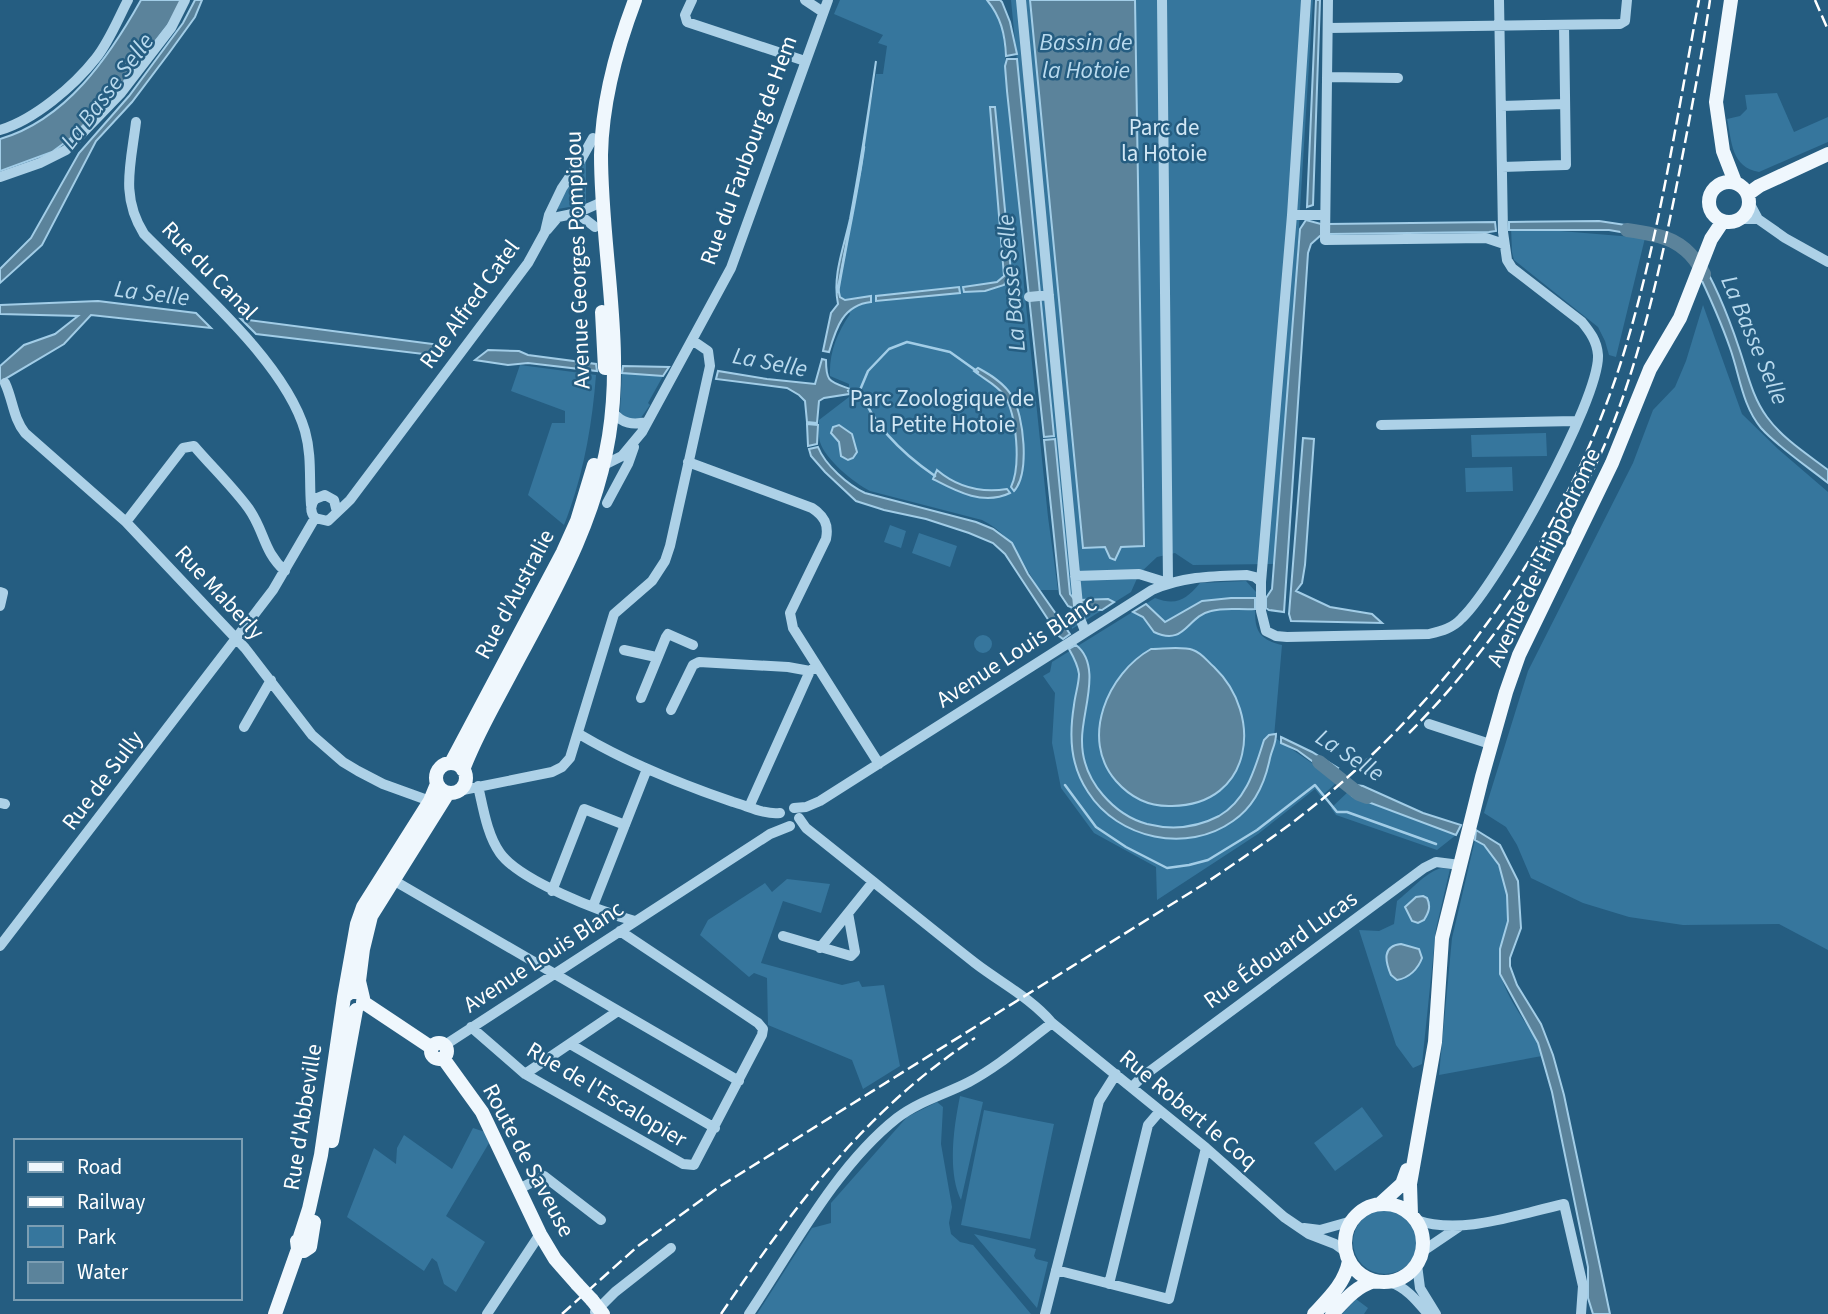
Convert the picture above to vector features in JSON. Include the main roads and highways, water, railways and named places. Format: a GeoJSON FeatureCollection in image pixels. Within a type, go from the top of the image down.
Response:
{"type":"FeatureCollection","features":[{"type":"Feature","properties":{"kind":"main road","name":"Avenue Georges Pompidou"},"geometry":{"type":"LineString","coordinates":[[605,436],[612,412],[615,344],[593,138],[596,101],[606,57],[625,0]]}},
{"type":"Feature","properties":{"kind":"main road","name":"Avenue Georges Pompidou"},"geometry":{"type":"LineString","coordinates":[[605,436],[605,351],[595,227],[606,100],[615,58],[635,0]]}},
{"type":"Feature","properties":{"kind":"main road"},"geometry":{"type":"LineString","coordinates":[[1731,0],[1716,102],[1724,151],[1735,182],[1744,188],[1749,199],[1748,211],[1740,219],[1723,221],[1716,217],[1711,208],[1710,197],[1722,183],[1735,182]]}},
{"type":"Feature","properties":{"kind":"main road"},"geometry":{"type":"LineString","coordinates":[[1717,187],[1724,151]]}},
{"type":"Feature","properties":{"kind":"main road"},"geometry":{"type":"LineString","coordinates":[[1749,199],[1759,186],[1828,154]]}},
{"type":"Feature","properties":{"kind":"main road","name":"Avenue de l'Hippodrome"},"geometry":{"type":"LineString","coordinates":[[1414,1217],[1408,1194],[1434,1042],[1442,938],[1490,744],[1519,655],[1601,487],[1650,369],[1680,318],[1705,253],[1723,221]]}},
{"type":"Feature","properties":{"kind":"main road","name":"Rue d'Australie"},"geometry":{"type":"LineString","coordinates":[[460,769],[574,553],[592,509],[604,466],[605,436]]}},
{"type":"Feature","properties":{"kind":"main road","name":"Rue d'Australie"},"geometry":{"type":"LineString","coordinates":[[460,769],[563,552],[605,436]]}},
{"type":"Feature","properties":{"kind":"main road"},"geometry":{"type":"LineString","coordinates":[[353,1001],[357,924],[363,907],[430,801],[448,789],[464,784],[460,769],[443,766],[438,772],[448,789]]}},
{"type":"Feature","properties":{"kind":"main road"},"geometry":{"type":"LineString","coordinates":[[353,1001],[368,926],[377,905],[448,789]]}},
{"type":"Feature","properties":{"kind":"main road","name":"Route de Saveuse"},"geometry":{"type":"LineString","coordinates":[[353,1001],[440,1050],[482,1112],[540,1234],[555,1259],[597,1309]]}},
{"type":"Feature","properties":{"kind":"main road","name":"Rue d'Abbeville"},"geometry":{"type":"LineString","coordinates":[[283,1314],[330,1153],[353,1001]]}},
{"type":"Feature","properties":{"kind":"main road","name":"Avenue de l'Hippodrome"},"geometry":{"type":"LineString","coordinates":[[1380,1204],[1402,1184],[1417,1136]]}},
{"type":"Feature","properties":{"kind":"main road"},"geometry":{"type":"LineString","coordinates":[[1314,1314],[1336,1291],[1348,1269],[1345,1241],[1352,1221],[1364,1209],[1380,1204],[1397,1206],[1414,1217],[1423,1234],[1423,1251],[1417,1265],[1406,1276],[1390,1282],[1375,1281],[1365,1284],[1332,1314]]}},
{"type":"Feature","properties":{"kind":"main road","name":"Rue d'Abbeville"},"geometry":{"type":"LineString","coordinates":[[275,1314],[304,1244]]}},
{"type":"Feature","properties":{"kind":"main road"},"geometry":{"type":"LineString","coordinates":[[1348,1256],[1356,1270],[1375,1281]]}},
{"type":"Feature","properties":{"kind":"water"},"geometry":{"type":"Polygon","coordinates":[[[141,0],[183,0],[178,12],[117,90],[71,138],[52,152],[0,171],[0,139],[24,130],[65,102],[100,64],[141,0]]]}},
{"type":"Feature","properties":{"kind":"water"},"geometry":{"type":"Polygon","coordinates":[[[195,0],[202,0],[195,17],[132,102],[96,141],[42,245],[0,283],[0,269],[31,238],[79,153],[129,96],[183,23],[195,0]]]}},
{"type":"Feature","properties":{"kind":"water"},"geometry":{"type":"Polygon","coordinates":[[[987,0],[1002,2],[1010,22],[1017,54],[1006,56],[1001,26],[987,0]]]}},
{"type":"Feature","properties":{"kind":"water","name":"Bassin de la Hotoie"},"geometry":{"type":"Polygon","coordinates":[[[1030,0],[1135,0],[1144,546],[1121,547],[1115,560],[1110,558],[1105,547],[1083,548],[1030,0]]]}},
{"type":"Feature","properties":{"kind":"water"},"geometry":{"type":"Polygon","coordinates":[[[1316,0],[1320,0],[1313,205],[1307,207],[1316,0]]]}},
{"type":"Feature","properties":{"kind":"water"},"geometry":{"type":"Polygon","coordinates":[[[1007,59],[1017,59],[1054,436],[1044,437],[1007,91],[1007,59]]]}},
{"type":"Feature","properties":{"kind":"water"},"geometry":{"type":"Polygon","coordinates":[[[876,61],[861,166],[838,288],[840,297],[845,300],[871,296],[871,302],[861,304],[847,313],[838,326],[829,352],[823,351],[831,313],[838,304],[836,283],[854,199],[876,61]]]}},
{"type":"Feature","properties":{"kind":"water"},"geometry":{"type":"Polygon","coordinates":[[[990,107],[995,107],[1011,272],[1004,285],[985,291],[964,292],[963,287],[997,282],[1004,276],[990,107]]]}},
{"type":"Feature","properties":{"kind":"water"},"geometry":{"type":"Polygon","coordinates":[[[1306,220],[1321,224],[1321,235],[1311,244],[1308,253],[1284,612],[1266,608],[1266,598],[1272,589],[1300,229],[1306,220]]]}},
{"type":"Feature","properties":{"kind":"water"},"geometry":{"type":"Polygon","coordinates":[[[1599,221],[1646,228],[1644,236],[1609,230],[1509,230],[1509,222],[1599,221]]]}},
{"type":"Feature","properties":{"kind":"water"},"geometry":{"type":"Polygon","coordinates":[[[1495,222],[1496,231],[1489,232],[1328,234],[1328,224],[1495,222]]]}},
{"type":"Feature","properties":{"kind":"water"},"geometry":{"type":"Polygon","coordinates":[[[1697,254],[1721,300],[1762,409],[1773,425],[1788,439],[1828,470],[1828,483],[1775,442],[1755,419],[1745,400],[1722,326],[1694,264],[1697,254]]]}},
{"type":"Feature","properties":{"kind":"water"},"geometry":{"type":"Polygon","coordinates":[[[959,287],[960,293],[876,301],[876,296],[959,287]]]}},
{"type":"Feature","properties":{"kind":"water"},"geometry":{"type":"Polygon","coordinates":[[[98,301],[196,313],[211,328],[91,315],[64,344],[0,382],[0,366],[24,345],[55,334],[78,316],[0,314],[0,305],[98,301]]]}},
{"type":"Feature","properties":{"kind":"water"},"geometry":{"type":"Polygon","coordinates":[[[241,319],[448,346],[440,356],[256,334],[241,319]]]}},
{"type":"Feature","properties":{"kind":"water"},"geometry":{"type":"Polygon","coordinates":[[[488,350],[519,351],[528,355],[596,364],[597,371],[475,360],[488,350]]]}},
{"type":"Feature","properties":{"kind":"water"},"geometry":{"type":"Polygon","coordinates":[[[822,359],[826,360],[830,380],[850,389],[849,394],[819,401],[817,423],[807,422],[805,401],[787,388],[716,379],[718,371],[815,384],[822,359]]]}},
{"type":"Feature","properties":{"kind":"water"},"geometry":{"type":"Polygon","coordinates":[[[623,366],[669,367],[663,376],[622,373],[623,366]]]}},
{"type":"Feature","properties":{"kind":"water"},"geometry":{"type":"Polygon","coordinates":[[[978,368],[1009,391],[1020,417],[1024,458],[1019,483],[1014,491],[1011,487],[1017,454],[1012,415],[1004,395],[974,371],[978,368]]]}},
{"type":"Feature","properties":{"kind":"water"},"geometry":{"type":"Polygon","coordinates":[[[807,424],[818,425],[817,444],[808,446],[807,424]]]}},
{"type":"Feature","properties":{"kind":"water"},"geometry":{"type":"Polygon","coordinates":[[[839,425],[852,434],[857,452],[848,460],[841,456],[839,442],[831,433],[833,427],[839,425]]]}},
{"type":"Feature","properties":{"kind":"water"},"geometry":{"type":"Polygon","coordinates":[[[1303,438],[1314,439],[1305,565],[1302,583],[1296,591],[1330,607],[1372,614],[1382,623],[1291,621],[1289,614],[1303,438]]]}},
{"type":"Feature","properties":{"kind":"water"},"geometry":{"type":"Polygon","coordinates":[[[1055,439],[1070,594],[1074,599],[1075,609],[1068,606],[1060,594],[1044,440],[1055,439]]]}},
{"type":"Feature","properties":{"kind":"water"},"geometry":{"type":"Polygon","coordinates":[[[818,447],[838,474],[865,493],[976,522],[993,529],[1012,543],[1028,574],[1070,634],[1063,639],[1059,636],[1005,554],[993,543],[926,519],[856,501],[811,456],[809,449],[818,447]]]}},
{"type":"Feature","properties":{"kind":"water"},"geometry":{"type":"Polygon","coordinates":[[[937,470],[953,481],[970,487],[1007,489],[1010,493],[990,498],[970,495],[933,479],[937,470]]]}},
{"type":"Feature","properties":{"kind":"water"},"geometry":{"type":"Polygon","coordinates":[[[1255,598],[1255,609],[1211,611],[1173,636],[1154,632],[1143,617],[1133,612],[1146,604],[1165,622],[1202,601],[1255,598]]]}},
{"type":"Feature","properties":{"kind":"water"},"geometry":{"type":"Polygon","coordinates":[[[1108,599],[1114,602],[1102,610],[1083,609],[1080,600],[1108,599]]]}},
{"type":"Feature","properties":{"kind":"water"},"geometry":{"type":"Polygon","coordinates":[[[1076,645],[1084,654],[1090,677],[1082,741],[1083,756],[1094,783],[1112,805],[1134,819],[1156,826],[1183,827],[1210,820],[1237,801],[1249,782],[1264,740],[1269,735],[1276,734],[1262,785],[1241,815],[1215,831],[1175,839],[1135,831],[1101,808],[1082,782],[1072,750],[1072,717],[1079,674],[1069,649],[1076,645]]]}},
{"type":"Feature","properties":{"kind":"water"},"geometry":{"type":"Polygon","coordinates":[[[1183,648],[1199,653],[1230,687],[1240,709],[1244,732],[1242,754],[1234,774],[1220,791],[1199,802],[1164,806],[1141,800],[1116,781],[1105,764],[1099,727],[1111,690],[1122,674],[1151,649],[1183,648]]]}},
{"type":"Feature","properties":{"kind":"water"},"geometry":{"type":"Polygon","coordinates":[[[1281,737],[1338,768],[1331,775],[1297,750],[1281,743],[1281,737]]]}},
{"type":"Feature","properties":{"kind":"water"},"geometry":{"type":"Polygon","coordinates":[[[1356,785],[1423,813],[1461,825],[1456,835],[1352,796],[1349,791],[1356,785]]]}},
{"type":"Feature","properties":{"kind":"water"},"geometry":{"type":"Polygon","coordinates":[[[1476,830],[1500,845],[1518,881],[1521,928],[1510,958],[1510,966],[1517,985],[1541,1024],[1553,1055],[1564,1095],[1610,1314],[1593,1314],[1588,1298],[1588,1267],[1552,1092],[1538,1043],[1500,974],[1500,949],[1508,921],[1507,895],[1499,865],[1484,845],[1475,840],[1476,830]]]}},
{"type":"Feature","properties":{"kind":"water"},"geometry":{"type":"Polygon","coordinates":[[[1416,897],[1427,898],[1429,909],[1424,920],[1418,923],[1412,921],[1405,907],[1416,897]]]}},
{"type":"Feature","properties":{"kind":"water"},"geometry":{"type":"Polygon","coordinates":[[[1401,944],[1419,949],[1422,958],[1413,972],[1397,980],[1391,975],[1387,965],[1387,955],[1391,948],[1401,944]]]}},
{"type":"Feature","properties":{"kind":"waterway"},"geometry":{"type":"LineString","coordinates":[[838,292],[864,147]]}},
{"type":"Feature","properties":{"kind":"waterway","name":"La Basse Selle"},"geometry":{"type":"LineString","coordinates":[[1627,230],[1673,241],[1690,253],[1704,274]]}},
{"type":"Feature","properties":{"kind":"waterway"},"geometry":{"type":"LineString","coordinates":[[848,391],[860,390],[868,371],[889,349],[907,342],[950,352],[978,372]]}},
{"type":"Feature","properties":{"kind":"waterway"},"geometry":{"type":"LineString","coordinates":[[860,390],[881,428],[935,476]]}},
{"type":"Feature","properties":{"kind":"waterway","name":"La Selle"},"geometry":{"type":"LineString","coordinates":[[1319,762],[1359,794],[1367,797]]}},
{"type":"Feature","properties":{"kind":"waterway"},"geometry":{"type":"LineString","coordinates":[[1065,785],[1096,827],[1126,847],[1167,868],[1208,860],[1257,830],[1315,785],[1337,812],[1347,812],[1436,844]]}},
{"type":"Feature","properties":{"kind":"railway"},"geometry":{"type":"LineString","coordinates":[[562,1314],[638,1246],[719,1187],[1204,884],[1263,844],[1320,801],[1418,708],[1502,603],[1538,546],[1570,487],[1598,425],[1621,362],[1646,273],[1699,0]]}},
{"type":"Feature","properties":{"kind":"railway"},"geometry":{"type":"LineString","coordinates":[[1409,733],[1467,669],[1520,597],[1567,521],[1605,444],[1637,354],[1668,230],[1710,0]]}},
{"type":"Feature","properties":{"kind":"railway"},"geometry":{"type":"LineString","coordinates":[[1815,0],[1828,30]]}},
{"type":"Feature","properties":{"kind":"railway"},"geometry":{"type":"LineString","coordinates":[[721,1314],[776,1236],[834,1163],[899,1096],[975,1038]]}},
{"type":"Feature","properties":{"kind":"park label","name":"Parc de la Hotoie"},"geometry":{"type":"Point","coordinates":[1164,140]}},
{"type":"Feature","properties":{"kind":"park label","name":"Parc Zoologique de la Petite Hotoie"},"geometry":{"type":"Point","coordinates":[942,411]}}]}
